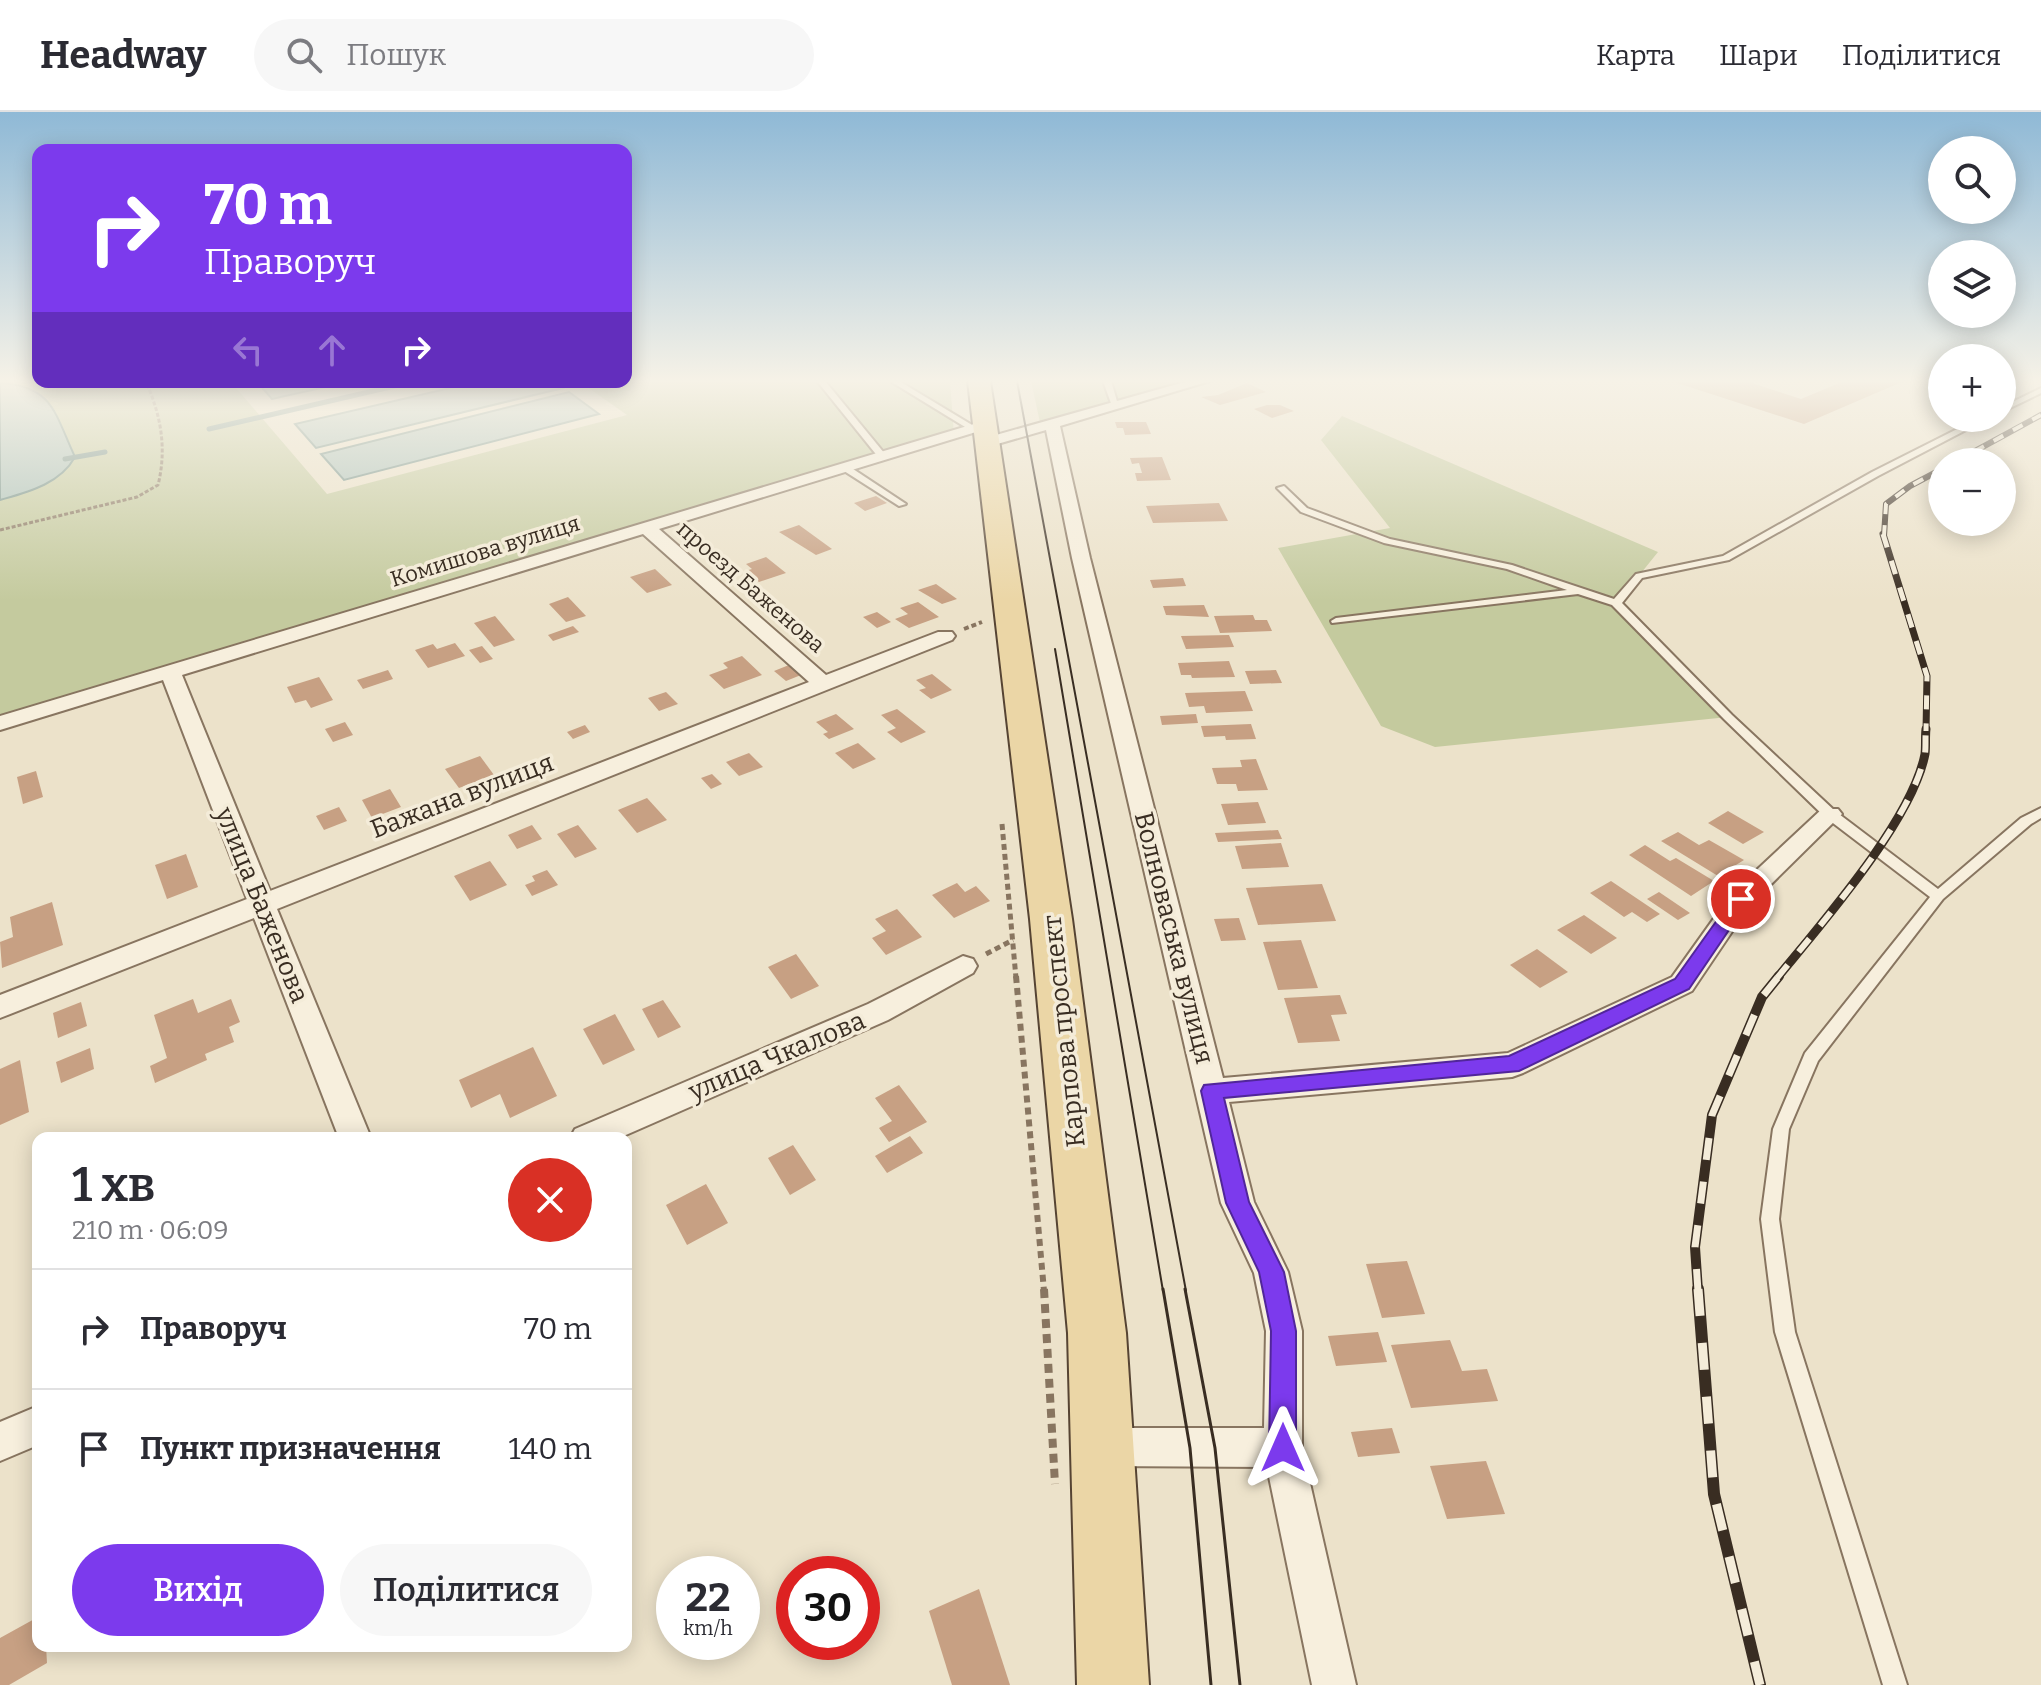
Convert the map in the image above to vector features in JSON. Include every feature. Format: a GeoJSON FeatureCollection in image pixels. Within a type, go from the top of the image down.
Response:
{"type":"FeatureCollection","features":[{"type":"Feature","properties":{"kind":"main road","name":"Карпова проспект"},"geometry":{"type":"LineString","coordinates":[[984,454],[1053,935],[1097,1333],[1113,1685]]}},
{"type":"Feature","properties":{"kind":"street","name":"Комишова вулиця"},"geometry":{"type":"LineString","coordinates":[[0,723],[889,454]]}},
{"type":"Feature","properties":{"kind":"street","name":"Волноваська вулиця"},"geometry":{"type":"LineString","coordinates":[[1059,454],[1238,1203],[1271,1272],[1284,1331],[1283,1448],[1334,1685]]}},
{"type":"Feature","properties":{"kind":"street","name":"проезд Баженова"},"geometry":{"type":"LineString","coordinates":[[646,527],[824,684]]}},
{"type":"Feature","properties":{"kind":"street","name":"Бажана вулиця"},"geometry":{"type":"LineString","coordinates":[[0,1007],[945,636]]}},
{"type":"Feature","properties":{"kind":"street","name":"улица Баженова"},"geometry":{"type":"LineString","coordinates":[[170,671],[353,1132]]}},
{"type":"Feature","properties":{"kind":"street"},"geometry":{"type":"LineString","coordinates":[[1211,1091],[1512,1065],[1682,984],[1741,899],[1830,814]]}},
{"type":"Feature","properties":{"kind":"street","name":"улица Чкалова"},"geometry":{"type":"LineString","coordinates":[[600,1132],[878,1012],[963,966]]}},
{"type":"Feature","properties":{"kind":"street"},"geometry":{"type":"LineString","coordinates":[[0,1442],[32,1428]]}},
{"type":"Feature","properties":{"kind":"street"},"geometry":{"type":"LineString","coordinates":[[1102,1447],[1283,1448]]}},
{"type":"Feature","properties":{"kind":"lane"},"geometry":{"type":"LineString","coordinates":[[1616,603],[1639,576],[1726,558],[1913,454]]}},
{"type":"Feature","properties":{"kind":"lane"},"geometry":{"type":"LineString","coordinates":[[844,467],[902,504]]}},
{"type":"Feature","properties":{"kind":"lane"},"geometry":{"type":"LineString","coordinates":[[1281,488],[1304,510],[1387,541],[1509,567],[1616,603],[1728,717],[1830,814],[1938,896]]}},
{"type":"Feature","properties":{"kind":"lane"},"geometry":{"type":"LineString","coordinates":[[1336,621],[1581,591]]}},
{"type":"Feature","properties":{"kind":"lane"},"geometry":{"type":"LineString","coordinates":[[1895,1685],[1785,1332],[1770,1219],[1781,1129],[1811,1058],[1938,896],[2026,821],[2041,812]]}},
{"type":"Feature","properties":{"kind":"path"},"geometry":{"type":"LineString","coordinates":[[0,530],[137,497],[158,485],[164,468],[163,454]]}},
{"type":"Feature","properties":{"kind":"path"},"geometry":{"type":"LineString","coordinates":[[1013,940],[1043,1275],[1055,1496]]}},
{"type":"Feature","properties":{"kind":"green space"},"geometry":{"type":"Polygon","coordinates":[[[0,454],[293,454],[327,494],[477,454],[887,454],[0,723],[0,454]]]}},
{"type":"Feature","properties":{"kind":"green space"},"geometry":{"type":"Polygon","coordinates":[[[1332,454],[1431,454],[1658,552],[1617,603],[1728,717],[1435,747],[1381,726],[1278,548],[1390,528],[1332,454]]]}},
{"type":"Feature","properties":{"kind":"water"},"geometry":{"type":"Polygon","coordinates":[[[0,454],[74,454],[69,466],[52,480],[0,500],[0,454]]]}},
{"type":"Feature","properties":{"kind":"water"},"geometry":{"type":"Polygon","coordinates":[[[321,454],[443,454],[344,480],[321,454]]]}},
{"type":"Feature","properties":{"kind":"building"},"geometry":{"type":"Polygon","coordinates":[[[1162,457],[1171,480],[1137,481],[1135,473],[1142,473],[1139,463],[1132,464],[1130,458],[1162,457]]]}},
{"type":"Feature","properties":{"kind":"building"},"geometry":{"type":"Polygon","coordinates":[[[876,496],[887,503],[865,511],[854,503],[876,496]]]}},
{"type":"Feature","properties":{"kind":"building"},"geometry":{"type":"Polygon","coordinates":[[[1219,503],[1228,521],[1153,523],[1146,506],[1219,503]]]}},
{"type":"Feature","properties":{"kind":"building"},"geometry":{"type":"Polygon","coordinates":[[[799,525],[832,549],[816,555],[779,532],[799,525]]]}},
{"type":"Feature","properties":{"kind":"building"},"geometry":{"type":"Polygon","coordinates":[[[766,557],[786,573],[759,582],[745,571],[752,569],[746,564],[766,557]]]}},
{"type":"Feature","properties":{"kind":"building"},"geometry":{"type":"Polygon","coordinates":[[[655,569],[672,585],[647,593],[630,577],[655,569]]]}},
{"type":"Feature","properties":{"kind":"building"},"geometry":{"type":"Polygon","coordinates":[[[1183,578],[1186,586],[1153,588],[1150,580],[1183,578]]]}},
{"type":"Feature","properties":{"kind":"building"},"geometry":{"type":"Polygon","coordinates":[[[936,584],[957,599],[942,604],[918,590],[936,584]]]}},
{"type":"Feature","properties":{"kind":"building"},"geometry":{"type":"Polygon","coordinates":[[[568,597],[586,616],[566,622],[549,604],[568,597]]]}},
{"type":"Feature","properties":{"kind":"building"},"geometry":{"type":"Polygon","coordinates":[[[918,602],[939,617],[909,628],[895,619],[908,614],[900,608],[918,602]]]}},
{"type":"Feature","properties":{"kind":"building"},"geometry":{"type":"Polygon","coordinates":[[[1204,605],[1209,617],[1166,615],[1163,606],[1204,605]]]}},
{"type":"Feature","properties":{"kind":"building"},"geometry":{"type":"Polygon","coordinates":[[[877,612],[891,622],[877,628],[863,617],[877,612]]]}},
{"type":"Feature","properties":{"kind":"building"},"geometry":{"type":"Polygon","coordinates":[[[1253,615],[1255,620],[1267,620],[1272,631],[1220,633],[1214,616],[1253,615]]]}},
{"type":"Feature","properties":{"kind":"building"},"geometry":{"type":"Polygon","coordinates":[[[495,616],[515,640],[494,647],[474,623],[495,616]]]}},
{"type":"Feature","properties":{"kind":"building"},"geometry":{"type":"Polygon","coordinates":[[[573,626],[579,632],[553,641],[548,635],[573,626]]]}},
{"type":"Feature","properties":{"kind":"building"},"geometry":{"type":"Polygon","coordinates":[[[1229,635],[1234,647],[1186,649],[1181,636],[1229,635]]]}},
{"type":"Feature","properties":{"kind":"building"},"geometry":{"type":"Polygon","coordinates":[[[455,643],[465,656],[428,668],[415,650],[433,644],[437,649],[455,643]]]}},
{"type":"Feature","properties":{"kind":"building"},"geometry":{"type":"Polygon","coordinates":[[[482,646],[493,659],[480,663],[469,650],[482,646]]]}},
{"type":"Feature","properties":{"kind":"building"},"geometry":{"type":"Polygon","coordinates":[[[742,656],[762,675],[724,689],[709,675],[728,668],[723,663],[742,656]]]}},
{"type":"Feature","properties":{"kind":"building"},"geometry":{"type":"Polygon","coordinates":[[[1229,661],[1235,677],[1192,678],[1191,675],[1181,675],[1178,663],[1229,661]]]}},
{"type":"Feature","properties":{"kind":"building"},"geometry":{"type":"Polygon","coordinates":[[[789,665],[801,675],[786,681],[774,671],[789,665]]]}},
{"type":"Feature","properties":{"kind":"building"},"geometry":{"type":"Polygon","coordinates":[[[388,670],[393,679],[363,689],[357,680],[388,670]]]}},
{"type":"Feature","properties":{"kind":"building"},"geometry":{"type":"Polygon","coordinates":[[[1276,670],[1282,683],[1250,684],[1245,671],[1276,670]]]}},
{"type":"Feature","properties":{"kind":"building"},"geometry":{"type":"Polygon","coordinates":[[[932,674],[952,690],[931,699],[919,690],[926,688],[916,680],[932,674]]]}},
{"type":"Feature","properties":{"kind":"building"},"geometry":{"type":"Polygon","coordinates":[[[319,677],[333,700],[311,708],[306,700],[295,703],[287,687],[319,677]]]}},
{"type":"Feature","properties":{"kind":"building"},"geometry":{"type":"Polygon","coordinates":[[[1245,691],[1253,711],[1206,713],[1204,706],[1189,707],[1185,693],[1245,691]]]}},
{"type":"Feature","properties":{"kind":"building"},"geometry":{"type":"Polygon","coordinates":[[[666,692],[678,704],[659,711],[648,698],[666,692]]]}},
{"type":"Feature","properties":{"kind":"building"},"geometry":{"type":"Polygon","coordinates":[[[897,709],[926,732],[901,743],[887,732],[896,728],[881,715],[897,709]]]}},
{"type":"Feature","properties":{"kind":"building"},"geometry":{"type":"Polygon","coordinates":[[[836,714],[854,729],[829,739],[823,734],[828,732],[816,722],[836,714]]]}},
{"type":"Feature","properties":{"kind":"building"},"geometry":{"type":"Polygon","coordinates":[[[1196,714],[1198,723],[1162,725],[1160,716],[1196,714]]]}},
{"type":"Feature","properties":{"kind":"building"},"geometry":{"type":"Polygon","coordinates":[[[345,722],[353,735],[333,742],[325,729],[345,722]]]}},
{"type":"Feature","properties":{"kind":"building"},"geometry":{"type":"Polygon","coordinates":[[[1251,724],[1256,739],[1204,737],[1201,726],[1251,724]]]}},
{"type":"Feature","properties":{"kind":"building"},"geometry":{"type":"Polygon","coordinates":[[[585,725],[590,732],[573,739],[567,732],[585,725]]]}},
{"type":"Feature","properties":{"kind":"building"},"geometry":{"type":"Polygon","coordinates":[[[858,743],[876,759],[853,769],[835,753],[858,743]]]}},
{"type":"Feature","properties":{"kind":"building"},"geometry":{"type":"Polygon","coordinates":[[[749,753],[763,767],[739,776],[726,762],[749,753]]]}},
{"type":"Feature","properties":{"kind":"building"},"geometry":{"type":"Polygon","coordinates":[[[480,756],[494,775],[459,788],[445,769],[480,756]]]}},
{"type":"Feature","properties":{"kind":"building"},"geometry":{"type":"Polygon","coordinates":[[[1256,759],[1268,790],[1238,791],[1236,784],[1217,784],[1212,768],[1242,767],[1240,760],[1256,759]]]}},
{"type":"Feature","properties":{"kind":"building"},"geometry":{"type":"Polygon","coordinates":[[[36,771],[43,797],[23,804],[17,777],[36,771]]]}},
{"type":"Feature","properties":{"kind":"building"},"geometry":{"type":"Polygon","coordinates":[[[712,774],[722,784],[711,789],[701,778],[712,774]]]}},
{"type":"Feature","properties":{"kind":"building"},"geometry":{"type":"Polygon","coordinates":[[[390,789],[401,807],[372,818],[362,800],[390,789]]]}},
{"type":"Feature","properties":{"kind":"building"},"geometry":{"type":"Polygon","coordinates":[[[647,798],[667,820],[637,833],[618,810],[647,798]]]}},
{"type":"Feature","properties":{"kind":"building"},"geometry":{"type":"Polygon","coordinates":[[[1258,802],[1266,823],[1228,825],[1221,804],[1258,802]]]}},
{"type":"Feature","properties":{"kind":"building"},"geometry":{"type":"Polygon","coordinates":[[[339,807],[347,821],[324,830],[316,816],[339,807]]]}},
{"type":"Feature","properties":{"kind":"building"},"geometry":{"type":"Polygon","coordinates":[[[1728,811],[1764,832],[1743,844],[1708,823],[1728,811]]]}},
{"type":"Feature","properties":{"kind":"building"},"geometry":{"type":"Polygon","coordinates":[[[532,825],[542,839],[517,849],[508,835],[532,825]]]}},
{"type":"Feature","properties":{"kind":"building"},"geometry":{"type":"Polygon","coordinates":[[[578,825],[597,849],[575,858],[557,834],[578,825]]]}},
{"type":"Feature","properties":{"kind":"building"},"geometry":{"type":"Polygon","coordinates":[[[1278,830],[1282,839],[1218,842],[1215,833],[1278,830]]]}},
{"type":"Feature","properties":{"kind":"building"},"geometry":{"type":"Polygon","coordinates":[[[1678,832],[1699,845],[1709,840],[1744,860],[1718,876],[1661,841],[1678,832]]]}},
{"type":"Feature","properties":{"kind":"building"},"geometry":{"type":"Polygon","coordinates":[[[1281,843],[1289,867],[1242,869],[1235,846],[1281,843]]]}},
{"type":"Feature","properties":{"kind":"building"},"geometry":{"type":"Polygon","coordinates":[[[1645,845],[1670,861],[1676,858],[1714,881],[1691,896],[1629,855],[1645,845]]]}},
{"type":"Feature","properties":{"kind":"building"},"geometry":{"type":"Polygon","coordinates":[[[186,854],[198,887],[167,899],[155,865],[186,854]]]}},
{"type":"Feature","properties":{"kind":"building"},"geometry":{"type":"Polygon","coordinates":[[[490,861],[507,885],[470,901],[454,876],[490,861]]]}},
{"type":"Feature","properties":{"kind":"building"},"geometry":{"type":"Polygon","coordinates":[[[547,870],[558,885],[532,896],[525,885],[535,881],[532,876],[547,870]]]}},
{"type":"Feature","properties":{"kind":"building"},"geometry":{"type":"Polygon","coordinates":[[[1611,881],[1660,914],[1647,922],[1632,912],[1624,917],[1590,893],[1611,881]]]}},
{"type":"Feature","properties":{"kind":"building"},"geometry":{"type":"Polygon","coordinates":[[[957,883],[965,892],[976,886],[990,901],[954,918],[932,895],[957,883]]]}},
{"type":"Feature","properties":{"kind":"building"},"geometry":{"type":"Polygon","coordinates":[[[1322,884],[1336,921],[1258,925],[1246,888],[1322,884]]]}},
{"type":"Feature","properties":{"kind":"building"},"geometry":{"type":"Polygon","coordinates":[[[1659,892],[1690,913],[1678,920],[1647,899],[1659,892]]]}},
{"type":"Feature","properties":{"kind":"building"},"geometry":{"type":"Polygon","coordinates":[[[52,902],[63,945],[2,968],[0,942],[13,937],[10,917],[52,902]]]}},
{"type":"Feature","properties":{"kind":"building"},"geometry":{"type":"Polygon","coordinates":[[[897,909],[922,937],[886,955],[872,938],[886,931],[875,919],[897,909]]]}},
{"type":"Feature","properties":{"kind":"building"},"geometry":{"type":"Polygon","coordinates":[[[1584,915],[1617,938],[1591,954],[1557,930],[1584,915]]]}},
{"type":"Feature","properties":{"kind":"building"},"geometry":{"type":"Polygon","coordinates":[[[1239,918],[1246,940],[1221,941],[1214,919],[1239,918]]]}},
{"type":"Feature","properties":{"kind":"building"},"geometry":{"type":"Polygon","coordinates":[[[1301,940],[1318,988],[1278,990],[1263,942],[1301,940]]]}},
{"type":"Feature","properties":{"kind":"building"},"geometry":{"type":"Polygon","coordinates":[[[1537,949],[1568,972],[1540,988],[1510,965],[1537,949]]]}},
{"type":"Feature","properties":{"kind":"building"},"geometry":{"type":"Polygon","coordinates":[[[796,954],[819,986],[791,999],[768,967],[796,954]]]}},
{"type":"Feature","properties":{"kind":"building"},"geometry":{"type":"Polygon","coordinates":[[[1340,995],[1347,1014],[1331,1015],[1340,1041],[1298,1043],[1284,998],[1340,995]]]}},
{"type":"Feature","properties":{"kind":"building"},"geometry":{"type":"Polygon","coordinates":[[[193,999],[198,1013],[231,999],[240,1022],[229,1027],[234,1042],[205,1054],[207,1060],[155,1083],[150,1066],[167,1058],[154,1015],[193,999]]]}},
{"type":"Feature","properties":{"kind":"building"},"geometry":{"type":"Polygon","coordinates":[[[663,1000],[681,1027],[658,1038],[642,1009],[663,1000]]]}},
{"type":"Feature","properties":{"kind":"building"},"geometry":{"type":"Polygon","coordinates":[[[81,1002],[87,1026],[58,1038],[53,1013],[81,1002]]]}},
{"type":"Feature","properties":{"kind":"building"},"geometry":{"type":"Polygon","coordinates":[[[615,1014],[635,1050],[603,1065],[583,1029],[615,1014]]]}},
{"type":"Feature","properties":{"kind":"building"},"geometry":{"type":"Polygon","coordinates":[[[533,1047],[557,1096],[510,1118],[500,1094],[471,1108],[459,1080],[533,1047]]]}},
{"type":"Feature","properties":{"kind":"building"},"geometry":{"type":"Polygon","coordinates":[[[90,1048],[94,1069],[61,1083],[56,1062],[90,1048]]]}},
{"type":"Feature","properties":{"kind":"building"},"geometry":{"type":"Polygon","coordinates":[[[20,1060],[29,1112],[0,1125],[0,1069],[20,1060]]]}},
{"type":"Feature","properties":{"kind":"building"},"geometry":{"type":"Polygon","coordinates":[[[899,1085],[927,1122],[889,1142],[879,1128],[892,1121],[875,1098],[899,1085]]]}},
{"type":"Feature","properties":{"kind":"building"},"geometry":{"type":"Polygon","coordinates":[[[910,1136],[923,1153],[887,1173],[875,1156],[910,1136]]]}},
{"type":"Feature","properties":{"kind":"building"},"geometry":{"type":"Polygon","coordinates":[[[793,1145],[816,1180],[790,1195],[768,1158],[793,1145]]]}},
{"type":"Feature","properties":{"kind":"building"},"geometry":{"type":"Polygon","coordinates":[[[706,1184],[728,1223],[687,1245],[666,1205],[706,1184]]]}},
{"type":"Feature","properties":{"kind":"building"},"geometry":{"type":"Polygon","coordinates":[[[1407,1261],[1425,1314],[1382,1318],[1366,1264],[1407,1261]]]}},
{"type":"Feature","properties":{"kind":"building"},"geometry":{"type":"Polygon","coordinates":[[[1378,1332],[1387,1362],[1336,1366],[1328,1336],[1378,1332]]]}},
{"type":"Feature","properties":{"kind":"building"},"geometry":{"type":"Polygon","coordinates":[[[1450,1340],[1462,1371],[1487,1369],[1498,1401],[1411,1408],[1391,1345],[1450,1340]]]}},
{"type":"Feature","properties":{"kind":"building"},"geometry":{"type":"Polygon","coordinates":[[[1392,1428],[1400,1453],[1358,1457],[1351,1432],[1392,1428]]]}},
{"type":"Feature","properties":{"kind":"building"},"geometry":{"type":"Polygon","coordinates":[[[1486,1461],[1505,1514],[1447,1519],[1430,1466],[1486,1461]]]}},
{"type":"Feature","properties":{"kind":"building"},"geometry":{"type":"Polygon","coordinates":[[[979,1589],[1010,1685],[952,1685],[929,1611],[979,1589]]]}},
{"type":"Feature","properties":{"kind":"building"},"geometry":{"type":"Polygon","coordinates":[[[32,1620],[32,1652],[46,1652],[47,1663],[9,1685],[0,1685],[0,1638],[32,1620]]]}},
{"type":"Feature","properties":{"kind":"waterway"},"geometry":{"type":"LineString","coordinates":[[65,459],[91,454]]}},
{"type":"Feature","properties":{"kind":"tram line"},"geometry":{"type":"LineString","coordinates":[[1031,454],[1186,1291]]}},
{"type":"Feature","properties":{"kind":"tram line"},"geometry":{"type":"LineString","coordinates":[[1055,649],[1163,1291]]}},
{"type":"Feature","properties":{"kind":"tram line"},"geometry":{"type":"LineString","coordinates":[[1163,1289],[1190,1448],[1211,1685]]}},
{"type":"Feature","properties":{"kind":"tram line"},"geometry":{"type":"LineString","coordinates":[[1185,1289],[1215,1448],[1240,1685]]}},
{"type":"Feature","properties":{"kind":"railway"},"geometry":{"type":"LineString","coordinates":[[1884,536],[1886,504],[1928,476]]}},
{"type":"Feature","properties":{"kind":"railway"},"geometry":{"type":"LineString","coordinates":[[1883,534],[1927,676],[1926,731]]}},
{"type":"Feature","properties":{"kind":"railway"},"geometry":{"type":"LineString","coordinates":[[1777,978],[1863,871],[1903,810],[1917,781],[1925,754],[1926,729]]}},
{"type":"Feature","properties":{"kind":"railway"},"geometry":{"type":"LineString","coordinates":[[1698,1291],[1695,1247],[1712,1115],[1762,997],[1779,976]]}},
{"type":"Feature","properties":{"kind":"railway"},"geometry":{"type":"LineString","coordinates":[[1698,1289],[1714,1494],[1760,1685]]}},
{"type":"Feature","properties":{"kind":"route"},"geometry":{"type":"LineString","coordinates":[[1283,1448],[1284,1331],[1271,1272],[1238,1203],[1211,1091],[1512,1065],[1682,984],[1741,899]]}}]}
